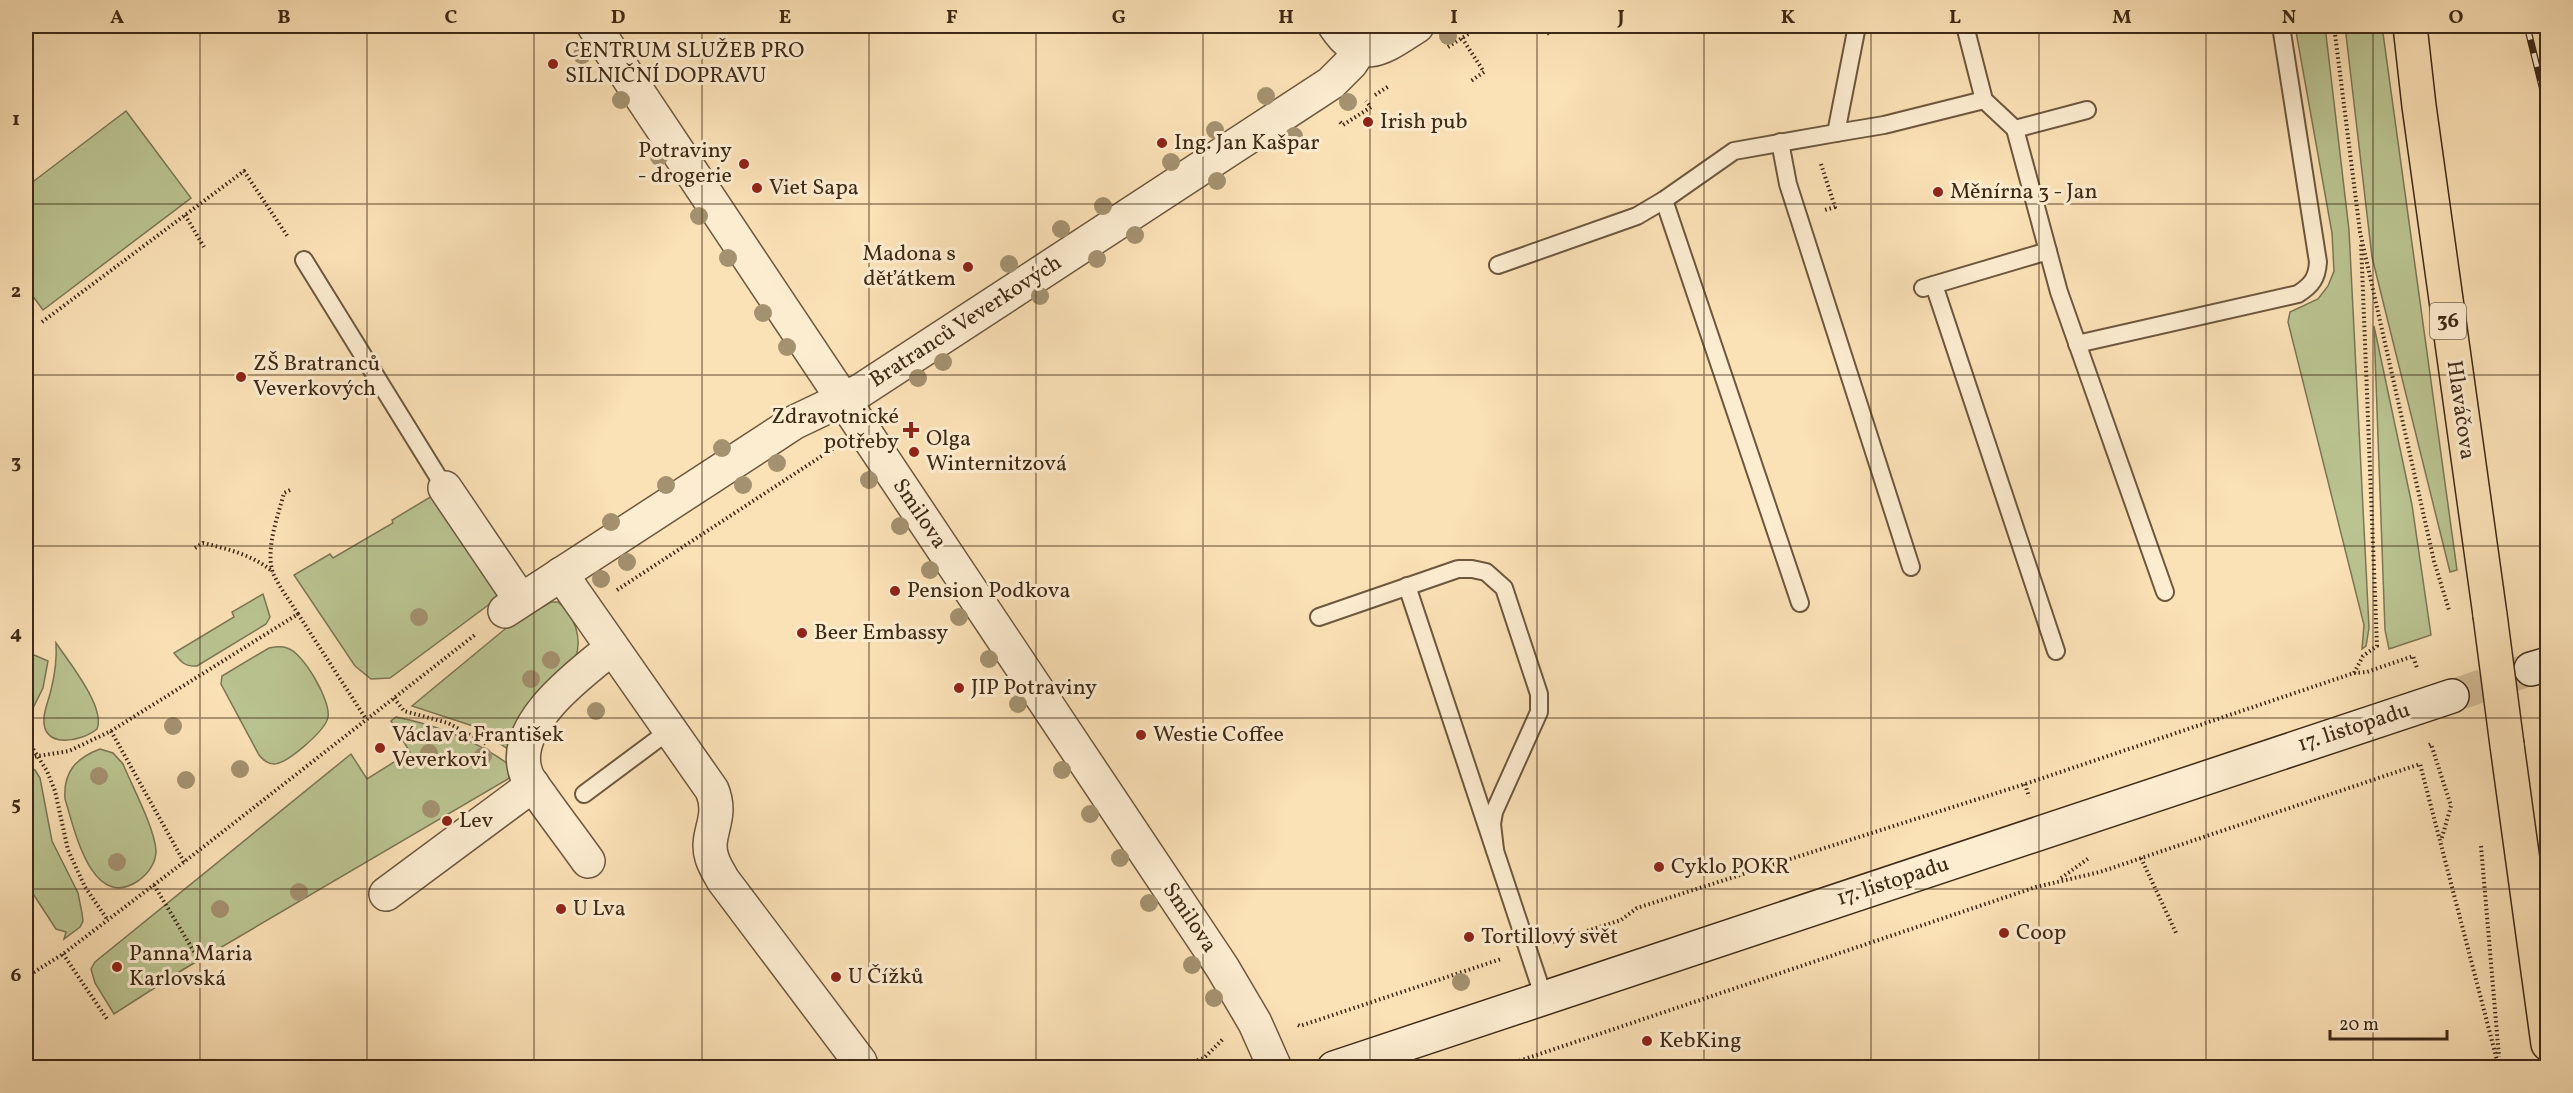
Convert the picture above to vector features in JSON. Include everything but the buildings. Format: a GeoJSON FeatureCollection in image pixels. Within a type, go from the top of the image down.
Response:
{"type":"FeatureCollection","features":[{"type":"Feature","properties":{"kind":"main road","name":"Hlaváčova"},"geometry":{"type":"LineString","coordinates":[[2410,26],[2434,223],[2490,615],[2547,1044]]}},
{"type":"Feature","properties":{"kind":"street","name":"Smilova"},"geometry":{"type":"LineString","coordinates":[[594,26],[1222,967],[1255,1023],[1275,1068]]}},
{"type":"Feature","properties":{"kind":"street"},"geometry":{"type":"LineString","coordinates":[[1335,26],[1343,37],[1360,50],[1378,49],[1417,26]]}},
{"type":"Feature","properties":{"kind":"street","name":"Bratranců Veverkových"},"geometry":{"type":"LineString","coordinates":[[513,605],[795,422],[843,400],[880,378],[1331,82],[1360,50]]}},
{"type":"Feature","properties":{"kind":"street"},"geometry":{"type":"LineString","coordinates":[[445,488],[513,605]]}},
{"type":"Feature","properties":{"kind":"street"},"geometry":{"type":"LineString","coordinates":[[561,574],[712,790],[717,803],[710,839],[711,857],[723,880],[860,1062]]}},
{"type":"Feature","properties":{"kind":"street"},"geometry":{"type":"LineString","coordinates":[[588,861],[529,778],[526,743],[540,715],[572,680],[612,648]]}},
{"type":"Feature","properties":{"kind":"street","name":"17. listopadu"},"geometry":{"type":"LineString","coordinates":[[1334,1068],[2452,696]]}},
{"type":"Feature","properties":{"kind":"street"},"geometry":{"type":"LineString","coordinates":[[386,894],[529,778]]}},
{"type":"Feature","properties":{"kind":"lane"},"geometry":{"type":"LineString","coordinates":[[1836,133],[1857,26]]}},
{"type":"Feature","properties":{"kind":"lane"},"geometry":{"type":"LineString","coordinates":[[1965,26],[1984,100],[2014,129],[2059,292],[2165,592]]}},
{"type":"Feature","properties":{"kind":"lane"},"geometry":{"type":"LineString","coordinates":[[2078,344],[2298,294],[2317,276],[2318,262],[2281,26]]}},
{"type":"Feature","properties":{"kind":"lane"},"geometry":{"type":"LineString","coordinates":[[1498,265],[1622,223],[1664,200],[1734,151],[1884,124],[1984,100]]}},
{"type":"Feature","properties":{"kind":"lane"},"geometry":{"type":"LineString","coordinates":[[2014,129],[2087,110]]}},
{"type":"Feature","properties":{"kind":"lane"},"geometry":{"type":"LineString","coordinates":[[1780,142],[1788,184],[1911,567]]}},
{"type":"Feature","properties":{"kind":"lane"},"geometry":{"type":"LineString","coordinates":[[1664,200],[1800,603]]}},
{"type":"Feature","properties":{"kind":"lane"},"geometry":{"type":"LineString","coordinates":[[2048,251],[1929,286],[2056,651]]}},
{"type":"Feature","properties":{"kind":"lane"},"geometry":{"type":"LineString","coordinates":[[304,260],[445,488]]}},
{"type":"Feature","properties":{"kind":"lane"},"geometry":{"type":"LineString","coordinates":[[1319,617],[1451,571],[1472,569],[1494,576],[1500,582],[1508,597],[1537,686],[1540,707],[1494,812],[1492,824],[1495,850]]}},
{"type":"Feature","properties":{"kind":"lane"},"geometry":{"type":"LineString","coordinates":[[1407,586],[1544,998]]}},
{"type":"Feature","properties":{"kind":"lane"},"geometry":{"type":"LineString","coordinates":[[584,794],[670,730]]}},
{"type":"Feature","properties":{"kind":"path"},"geometry":{"type":"LineString","coordinates":[[1544,26],[1550,35]]}},
{"type":"Feature","properties":{"kind":"path"},"geometry":{"type":"LineString","coordinates":[[2334,26],[2361,232],[2434,561],[2451,616]]}},
{"type":"Feature","properties":{"kind":"path"},"geometry":{"type":"LineString","coordinates":[[1462,38],[1484,72],[1471,81]]}},
{"type":"Feature","properties":{"kind":"path"},"geometry":{"type":"LineString","coordinates":[[1343,125],[1371,107],[1366,101]]}},
{"type":"Feature","properties":{"kind":"path"},"geometry":{"type":"LineString","coordinates":[[42,322],[244,171],[304,260]]}},
{"type":"Feature","properties":{"kind":"path"},"geometry":{"type":"LineString","coordinates":[[185,215],[204,247]]}},
{"type":"Feature","properties":{"kind":"path"},"geometry":{"type":"LineString","coordinates":[[2354,673],[2363,656],[2377,646],[2361,232]]}},
{"type":"Feature","properties":{"kind":"path"},"geometry":{"type":"LineString","coordinates":[[290,490],[284,493],[276,526],[271,559],[273,572],[366,719]]}},
{"type":"Feature","properties":{"kind":"path"},"geometry":{"type":"LineString","coordinates":[[195,548],[203,543],[233,550],[256,560],[273,572]]}},
{"type":"Feature","properties":{"kind":"path"},"geometry":{"type":"LineString","coordinates":[[26,977],[63,954],[154,885],[513,605]]}},
{"type":"Feature","properties":{"kind":"path"},"geometry":{"type":"LineString","coordinates":[[26,758],[69,751],[111,731],[298,614]]}},
{"type":"Feature","properties":{"kind":"path"},"geometry":{"type":"LineString","coordinates":[[1293,1022],[1300,1026],[1621,920],[1637,908],[2025,784],[2354,673],[2367,672],[2413,656],[2418,670]]}},
{"type":"Feature","properties":{"kind":"path"},"geometry":{"type":"LineString","coordinates":[[393,698],[404,711],[448,723],[491,746],[529,778]]}},
{"type":"Feature","properties":{"kind":"path"},"geometry":{"type":"LineString","coordinates":[[111,731],[184,862]]}},
{"type":"Feature","properties":{"kind":"path"},"geometry":{"type":"LineString","coordinates":[[26,738],[39,757],[55,791],[68,850],[85,887],[107,919]]}},
{"type":"Feature","properties":{"kind":"path"},"geometry":{"type":"LineString","coordinates":[[2431,744],[2451,806],[2441,841]]}},
{"type":"Feature","properties":{"kind":"path"},"geometry":{"type":"LineString","coordinates":[[1498,1068],[2036,887],[2100,872],[2421,764],[2499,1068]]}},
{"type":"Feature","properties":{"kind":"path"},"geometry":{"type":"LineString","coordinates":[[2025,784],[2030,802]]}},
{"type":"Feature","properties":{"kind":"path"},"geometry":{"type":"LineString","coordinates":[[2480,837],[2499,1068]]}},
{"type":"Feature","properties":{"kind":"path"},"geometry":{"type":"LineString","coordinates":[[2141,858],[2177,935]]}},
{"type":"Feature","properties":{"kind":"path"},"geometry":{"type":"LineString","coordinates":[[154,885],[199,960]]}},
{"type":"Feature","properties":{"kind":"path"},"geometry":{"type":"LineString","coordinates":[[63,954],[107,1019]]}},
{"type":"Feature","properties":{"kind":"path"},"geometry":{"type":"LineString","coordinates":[[1176,1068],[1204,1058],[1226,1036]]}},
{"type":"Feature","properties":{"kind":"green space"},"geometry":{"type":"Polygon","coordinates":[[[2295,26],[2325,26],[2349,230],[2369,628],[2366,646],[2362,649],[2364,625],[2288,322],[2290,312],[2318,299],[2328,286],[2334,271],[2332,233],[2295,26]]]}},
{"type":"Feature","properties":{"kind":"green space"},"geometry":{"type":"Polygon","coordinates":[[[2345,26],[2382,26],[2457,570],[2450,572],[2372,257],[2345,26]]]}},
{"type":"Feature","properties":{"kind":"green space"},"geometry":{"type":"Polygon","coordinates":[[[126,111],[191,198],[43,310],[26,287],[26,187],[126,111]]]}},
{"type":"Feature","properties":{"kind":"green space"},"geometry":{"type":"Polygon","coordinates":[[[2374,326],[2412,505],[2431,635],[2389,649],[2385,630],[2374,326]]]}},
{"type":"Feature","properties":{"kind":"green space"},"geometry":{"type":"Polygon","coordinates":[[[432,496],[499,597],[390,678],[371,679],[355,666],[294,575],[330,554],[333,558],[393,523],[392,520],[432,496]]]}},
{"type":"Feature","properties":{"kind":"green space"},"geometry":{"type":"Polygon","coordinates":[[[263,594],[270,617],[266,624],[197,666],[189,666],[174,653],[234,617],[232,612],[263,594]]]}},
{"type":"Feature","properties":{"kind":"green space"},"geometry":{"type":"Polygon","coordinates":[[[551,602],[558,602],[573,621],[578,636],[577,651],[575,659],[517,755],[473,726],[412,706],[505,629],[551,602]]]}},
{"type":"Feature","properties":{"kind":"green space"},"geometry":{"type":"Polygon","coordinates":[[[56,643],[85,685],[96,709],[98,720],[97,729],[72,740],[55,739],[45,728],[44,717],[55,672],[56,643]]]}},
{"type":"Feature","properties":{"kind":"green space"},"geometry":{"type":"Polygon","coordinates":[[[269,648],[287,648],[301,658],[321,689],[328,710],[326,723],[313,738],[296,753],[274,764],[265,761],[259,755],[221,684],[222,676],[269,648]]]}},
{"type":"Feature","properties":{"kind":"green space"},"geometry":{"type":"Polygon","coordinates":[[[27,652],[48,661],[43,688],[27,720],[26,717],[27,652]]]}},
{"type":"Feature","properties":{"kind":"green space"},"geometry":{"type":"Polygon","coordinates":[[[396,717],[441,729],[470,742],[511,766],[512,773],[508,779],[184,969],[114,1014],[95,983],[91,969],[95,962],[351,754],[367,779],[410,752],[391,721],[396,717]]]}},
{"type":"Feature","properties":{"kind":"green space"},"geometry":{"type":"Polygon","coordinates":[[[100,749],[113,753],[123,764],[155,842],[156,855],[148,872],[138,881],[122,888],[108,885],[97,876],[87,862],[65,799],[66,781],[73,767],[84,757],[100,749]]]}},
{"type":"Feature","properties":{"kind":"green space"},"geometry":{"type":"Polygon","coordinates":[[[26,764],[35,770],[40,778],[52,841],[78,893],[83,921],[80,927],[64,939],[66,932],[56,929],[26,883],[26,764]]]}},
{"type":"Feature","properties":{"kind":"tunnel"},"geometry":{"type":"LineString","coordinates":[[2452,696],[2531,669]]}},
{"type":"Feature","properties":{"kind":"railway"},"geometry":{"type":"LineString","coordinates":[[2527,26],[2548,111]]}},
{"type":"Feature","properties":{"kind":"place","name":"CENTRUM SLUŽEB PRO SILNIČNÍ DOPRAVU"},"geometry":{"type":"Point","coordinates":[553,64]}},
{"type":"Feature","properties":{"kind":"place","name":"Irish pub"},"geometry":{"type":"Point","coordinates":[1368,122]}},
{"type":"Feature","properties":{"kind":"place","name":"Ing. Jan Kašpar"},"geometry":{"type":"Point","coordinates":[1162,143]}},
{"type":"Feature","properties":{"kind":"place","name":"Potraviny - drogerie"},"geometry":{"type":"Point","coordinates":[744,164]}},
{"type":"Feature","properties":{"kind":"place","name":"Viet Sapa"},"geometry":{"type":"Point","coordinates":[757,188]}},
{"type":"Feature","properties":{"kind":"place","name":"Měnírna 3 - Jan"},"geometry":{"type":"Point","coordinates":[1938,192]}},
{"type":"Feature","properties":{"kind":"place","name":"Madona s děťátkem"},"geometry":{"type":"Point","coordinates":[968,267]}},
{"type":"Feature","properties":{"kind":"place","name":"ZŠ Bratranců Veverkových"},"geometry":{"type":"Point","coordinates":[241,377]}},
{"type":"Feature","properties":{"kind":"place","name":"Zdravotnické potřeby"},"geometry":{"type":"Point","coordinates":[911,430]}},
{"type":"Feature","properties":{"kind":"place","name":"Olga Winternitzová"},"geometry":{"type":"Point","coordinates":[914,452]}},
{"type":"Feature","properties":{"kind":"place","name":"Pension Podkova"},"geometry":{"type":"Point","coordinates":[895,591]}},
{"type":"Feature","properties":{"kind":"place","name":"Beer Embassy"},"geometry":{"type":"Point","coordinates":[802,633]}},
{"type":"Feature","properties":{"kind":"place","name":"JIP Potraviny"},"geometry":{"type":"Point","coordinates":[959,688]}},
{"type":"Feature","properties":{"kind":"place","name":"Westie Coffee"},"geometry":{"type":"Point","coordinates":[1141,735]}},
{"type":"Feature","properties":{"kind":"place","name":"Václav a František Veverkovi"},"geometry":{"type":"Point","coordinates":[380,748]}},
{"type":"Feature","properties":{"kind":"place","name":"Lev"},"geometry":{"type":"Point","coordinates":[447,821]}},
{"type":"Feature","properties":{"kind":"place","name":"Cyklo POKR"},"geometry":{"type":"Point","coordinates":[1659,867]}},
{"type":"Feature","properties":{"kind":"place","name":"U Lva"},"geometry":{"type":"Point","coordinates":[561,909]}},
{"type":"Feature","properties":{"kind":"place","name":"Coop"},"geometry":{"type":"Point","coordinates":[2004,933]}},
{"type":"Feature","properties":{"kind":"place","name":"Tortillový svět"},"geometry":{"type":"Point","coordinates":[1469,937]}},
{"type":"Feature","properties":{"kind":"place","name":"Panna Maria Karlovská"},"geometry":{"type":"Point","coordinates":[117,967]}},
{"type":"Feature","properties":{"kind":"place","name":"U Čížků"},"geometry":{"type":"Point","coordinates":[836,977]}},
{"type":"Feature","properties":{"kind":"place","name":"KebKing"},"geometry":{"type":"Point","coordinates":[1647,1041]}}]}
